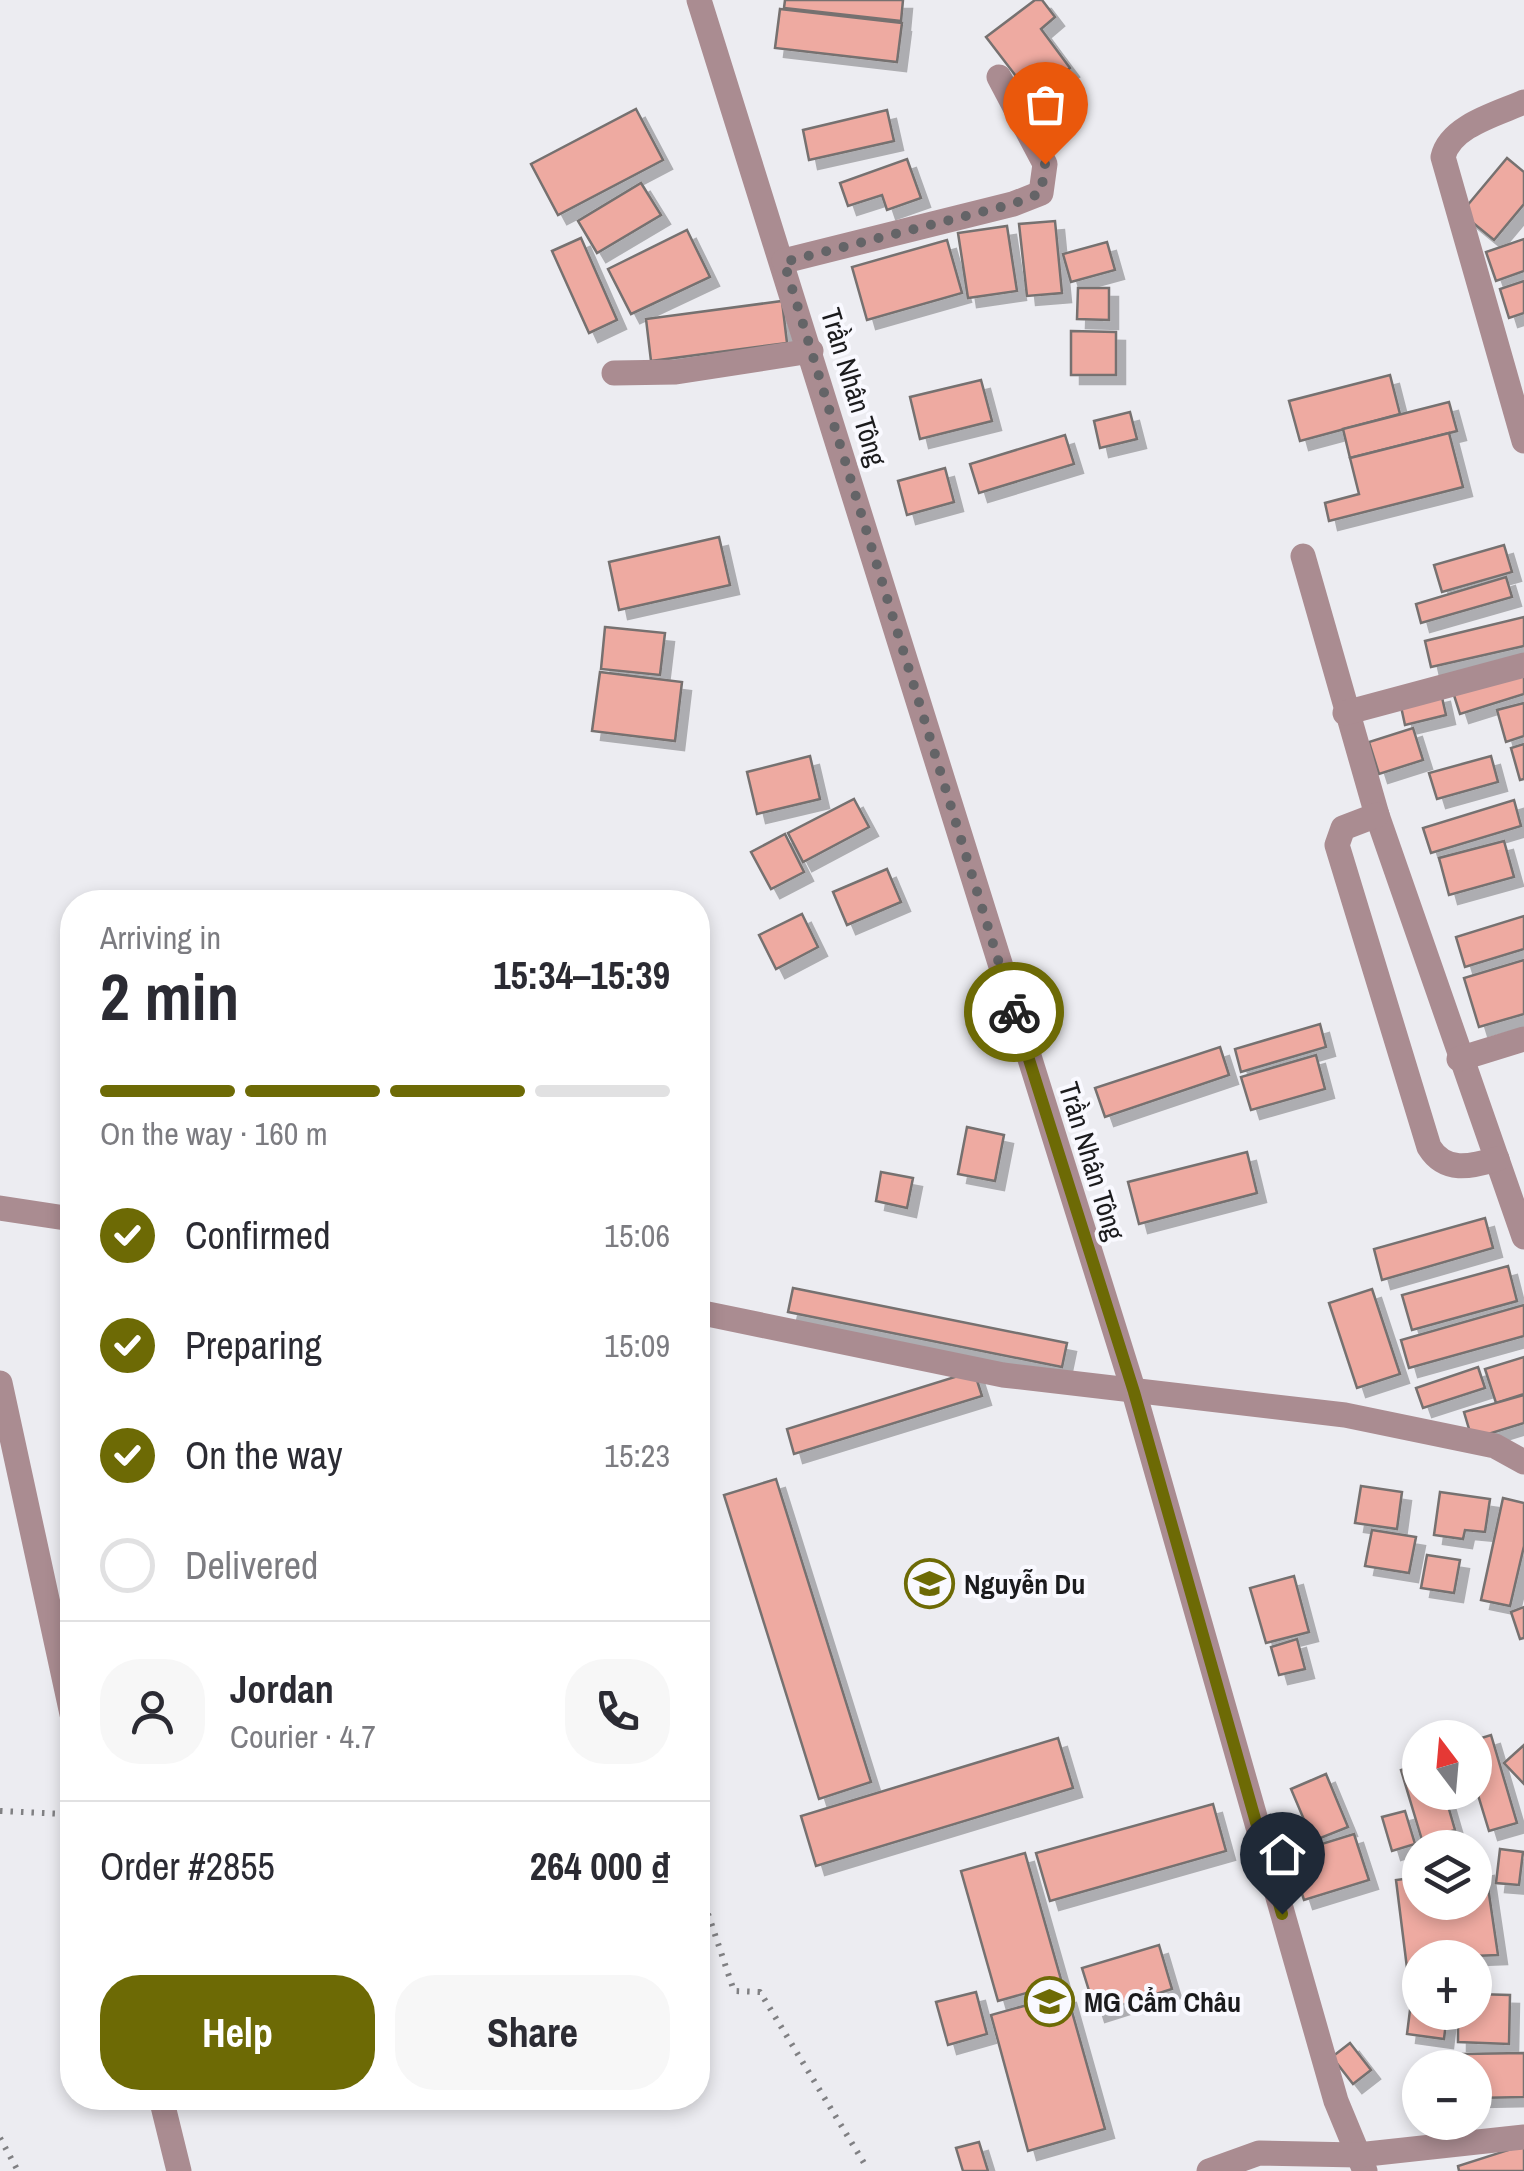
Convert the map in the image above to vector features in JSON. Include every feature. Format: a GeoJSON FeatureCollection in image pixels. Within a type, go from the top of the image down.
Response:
{"type":"FeatureCollection","features":[{"type":"Feature","properties":{"kind":"street","name":"Trần Nhân Tông"},"geometry":{"type":"LineString","coordinates":[[699,0],[1134,1392],[1336,2101],[1361,2163]]}},
{"type":"Feature","properties":{"kind":"street"},"geometry":{"type":"LineString","coordinates":[[784,262],[1013,204],[1041,193],[1045,164],[998,78]]}},
{"type":"Feature","properties":{"kind":"street"},"geometry":{"type":"LineString","coordinates":[[1524,102],[1457,134],[1446,144],[1444,157],[1524,441]]}},
{"type":"Feature","properties":{"kind":"street"},"geometry":{"type":"LineString","coordinates":[[614,373],[676,372],[811,350]]}},
{"type":"Feature","properties":{"kind":"street"},"geometry":{"type":"LineString","coordinates":[[1303,556],[1377,815],[1524,1237]]}},
{"type":"Feature","properties":{"kind":"street"},"geometry":{"type":"LineString","coordinates":[[1345,712],[1524,665]]}},
{"type":"Feature","properties":{"kind":"street"},"geometry":{"type":"LineString","coordinates":[[1377,815],[1343,828],[1337,844],[1429,1147],[1445,1164],[1463,1167],[1496,1159]]}},
{"type":"Feature","properties":{"kind":"street"},"geometry":{"type":"LineString","coordinates":[[1459,1059],[1524,1039]]}},
{"type":"Feature","properties":{"kind":"street"},"geometry":{"type":"LineString","coordinates":[[0,1208],[60,1217]]}},
{"type":"Feature","properties":{"kind":"street"},"geometry":{"type":"LineString","coordinates":[[710,1314],[1003,1375],[1346,1415],[1495,1446],[1524,1462]]}},
{"type":"Feature","properties":{"kind":"street"},"geometry":{"type":"LineString","coordinates":[[0,1383],[60,1659]]}},
{"type":"Feature","properties":{"kind":"street"},"geometry":{"type":"LineString","coordinates":[[165,2110],[179,2171]]}},
{"type":"Feature","properties":{"kind":"street"},"geometry":{"type":"LineString","coordinates":[[1209,2171],[1259,2153],[1361,2163],[1524,2137]]}},
{"type":"Feature","properties":{"kind":"path"},"geometry":{"type":"LineString","coordinates":[[0,1811],[60,1814]]}},
{"type":"Feature","properties":{"kind":"path"},"geometry":{"type":"LineString","coordinates":[[710,1919],[734,1990],[760,1992],[864,2163]]}},
{"type":"Feature","properties":{"kind":"path"},"geometry":{"type":"LineString","coordinates":[[0,2138],[18,2171]]}},
{"type":"Feature","properties":{"kind":"building"},"geometry":{"type":"Polygon","coordinates":[[[785,0],[903,0],[901,21],[784,8],[785,0]]]}},
{"type":"Feature","properties":{"kind":"building"},"geometry":{"type":"Polygon","coordinates":[[[1035,0],[1042,0],[1055,17],[1041,29],[1070,68],[1032,97],[986,37],[1035,0]]]}},
{"type":"Feature","properties":{"kind":"building"},"geometry":{"type":"Polygon","coordinates":[[[780,9],[902,23],[897,62],[775,48],[780,9]]]}},
{"type":"Feature","properties":{"kind":"building"},"geometry":{"type":"Polygon","coordinates":[[[636,109],[663,160],[558,215],[531,164],[636,109]]]}},
{"type":"Feature","properties":{"kind":"building"},"geometry":{"type":"Polygon","coordinates":[[[887,110],[894,141],[809,160],[803,130],[887,110]]]}},
{"type":"Feature","properties":{"kind":"building"},"geometry":{"type":"Polygon","coordinates":[[[1507,158],[1524,172],[1524,204],[1494,240],[1461,213],[1507,158]]]}},
{"type":"Feature","properties":{"kind":"building"},"geometry":{"type":"Polygon","coordinates":[[[907,159],[921,198],[887,210],[882,195],[848,206],[840,183],[907,159]]]}},
{"type":"Feature","properties":{"kind":"building"},"geometry":{"type":"Polygon","coordinates":[[[641,183],[661,215],[597,253],[578,221],[641,183]]]}},
{"type":"Feature","properties":{"kind":"building"},"geometry":{"type":"Polygon","coordinates":[[[1055,221],[1062,293],[1027,296],[1019,224],[1055,221]]]}},
{"type":"Feature","properties":{"kind":"building"},"geometry":{"type":"Polygon","coordinates":[[[1007,226],[1017,291],[968,298],[958,233],[1007,226]]]}},
{"type":"Feature","properties":{"kind":"building"},"geometry":{"type":"Polygon","coordinates":[[[687,230],[710,277],[631,314],[608,269],[687,230]]]}},
{"type":"Feature","properties":{"kind":"building"},"geometry":{"type":"Polygon","coordinates":[[[581,238],[617,320],[589,333],[552,251],[581,238]]]}},
{"type":"Feature","properties":{"kind":"building"},"geometry":{"type":"Polygon","coordinates":[[[1524,239],[1524,271],[1496,281],[1486,252],[1524,239]]]}},
{"type":"Feature","properties":{"kind":"building"},"geometry":{"type":"Polygon","coordinates":[[[947,240],[962,293],[867,320],[852,267],[947,240]]]}},
{"type":"Feature","properties":{"kind":"building"},"geometry":{"type":"Polygon","coordinates":[[[1107,242],[1115,270],[1071,282],[1063,254],[1107,242]]]}},
{"type":"Feature","properties":{"kind":"building"},"geometry":{"type":"Polygon","coordinates":[[[1524,281],[1524,313],[1509,318],[1500,289],[1524,281]]]}},
{"type":"Feature","properties":{"kind":"building"},"geometry":{"type":"Polygon","coordinates":[[[1078,288],[1109,288],[1109,320],[1077,319],[1078,288]]]}},
{"type":"Feature","properties":{"kind":"building"},"geometry":{"type":"Polygon","coordinates":[[[782,301],[787,343],[651,361],[646,319],[782,301]]]}},
{"type":"Feature","properties":{"kind":"building"},"geometry":{"type":"Polygon","coordinates":[[[1071,331],[1116,332],[1116,375],[1071,375],[1071,331]]]}},
{"type":"Feature","properties":{"kind":"building"},"geometry":{"type":"Polygon","coordinates":[[[1390,375],[1400,414],[1300,441],[1289,401],[1390,375]]]}},
{"type":"Feature","properties":{"kind":"building"},"geometry":{"type":"Polygon","coordinates":[[[981,380],[992,421],[920,439],[910,397],[981,380]]]}},
{"type":"Feature","properties":{"kind":"building"},"geometry":{"type":"Polygon","coordinates":[[[1449,402],[1457,431],[1350,458],[1343,429],[1449,402]]]}},
{"type":"Feature","properties":{"kind":"building"},"geometry":{"type":"Polygon","coordinates":[[[1130,412],[1137,439],[1100,448],[1094,421],[1130,412]]]}},
{"type":"Feature","properties":{"kind":"building"},"geometry":{"type":"Polygon","coordinates":[[[1449,433],[1463,487],[1329,521],[1325,503],[1359,494],[1350,458],[1449,433]]]}},
{"type":"Feature","properties":{"kind":"building"},"geometry":{"type":"Polygon","coordinates":[[[1065,435],[1074,464],[979,493],[970,464],[1065,435]]]}},
{"type":"Feature","properties":{"kind":"building"},"geometry":{"type":"Polygon","coordinates":[[[945,468],[954,502],[907,515],[898,481],[945,468]]]}},
{"type":"Feature","properties":{"kind":"building"},"geometry":{"type":"Polygon","coordinates":[[[719,537],[730,585],[619,610],[609,562],[719,537]]]}},
{"type":"Feature","properties":{"kind":"building"},"geometry":{"type":"Polygon","coordinates":[[[1504,545],[1512,572],[1442,592],[1434,565],[1504,545]]]}},
{"type":"Feature","properties":{"kind":"building"},"geometry":{"type":"Polygon","coordinates":[[[1506,577],[1512,597],[1421,623],[1416,604],[1506,577]]]}},
{"type":"Feature","properties":{"kind":"building"},"geometry":{"type":"Polygon","coordinates":[[[1524,617],[1524,646],[1431,667],[1425,641],[1524,617]]]}},
{"type":"Feature","properties":{"kind":"building"},"geometry":{"type":"Polygon","coordinates":[[[605,627],[665,633],[660,675],[601,669],[605,627]]]}},
{"type":"Feature","properties":{"kind":"building"},"geometry":{"type":"Polygon","coordinates":[[[1524,666],[1524,694],[1460,714],[1452,689],[1524,666]]]}},
{"type":"Feature","properties":{"kind":"building"},"geometry":{"type":"Polygon","coordinates":[[[600,672],[682,682],[675,741],[592,731],[600,672]]]}},
{"type":"Feature","properties":{"kind":"building"},"geometry":{"type":"Polygon","coordinates":[[[1441,693],[1446,715],[1405,725],[1400,702],[1441,693]]]}},
{"type":"Feature","properties":{"kind":"building"},"geometry":{"type":"Polygon","coordinates":[[[1524,703],[1524,736],[1506,742],[1497,710],[1524,703]]]}},
{"type":"Feature","properties":{"kind":"building"},"geometry":{"type":"Polygon","coordinates":[[[1413,728],[1423,760],[1379,774],[1369,742],[1413,728]]]}},
{"type":"Feature","properties":{"kind":"building"},"geometry":{"type":"Polygon","coordinates":[[[1524,744],[1524,779],[1520,780],[1511,748],[1524,744]]]}},
{"type":"Feature","properties":{"kind":"building"},"geometry":{"type":"Polygon","coordinates":[[[810,756],[820,799],[757,814],[747,772],[810,756]]]}},
{"type":"Feature","properties":{"kind":"building"},"geometry":{"type":"Polygon","coordinates":[[[1491,756],[1498,782],[1437,799],[1429,773],[1491,756]]]}},
{"type":"Feature","properties":{"kind":"building"},"geometry":{"type":"Polygon","coordinates":[[[854,799],[869,827],[803,862],[788,833],[854,799]]]}},
{"type":"Feature","properties":{"kind":"building"},"geometry":{"type":"Polygon","coordinates":[[[1514,800],[1521,826],[1431,853],[1423,828],[1514,800]]]}},
{"type":"Feature","properties":{"kind":"building"},"geometry":{"type":"Polygon","coordinates":[[[785,834],[804,872],[771,889],[751,852],[785,834]]]}},
{"type":"Feature","properties":{"kind":"building"},"geometry":{"type":"Polygon","coordinates":[[[1504,841],[1514,877],[1449,895],[1439,858],[1504,841]]]}},
{"type":"Feature","properties":{"kind":"building"},"geometry":{"type":"Polygon","coordinates":[[[887,869],[901,902],[847,925],[833,892],[887,869]]]}},
{"type":"Feature","properties":{"kind":"building"},"geometry":{"type":"Polygon","coordinates":[[[802,914],[818,947],[776,969],[759,935],[802,914]]]}},
{"type":"Feature","properties":{"kind":"building"},"geometry":{"type":"Polygon","coordinates":[[[1524,916],[1524,949],[1465,967],[1456,937],[1524,916]]]}},
{"type":"Feature","properties":{"kind":"building"},"geometry":{"type":"Polygon","coordinates":[[[1524,960],[1524,1014],[1479,1027],[1464,978],[1524,960]]]}},
{"type":"Feature","properties":{"kind":"building"},"geometry":{"type":"Polygon","coordinates":[[[1320,1024],[1326,1047],[1241,1072],[1235,1049],[1320,1024]]]}},
{"type":"Feature","properties":{"kind":"building"},"geometry":{"type":"Polygon","coordinates":[[[1220,1047],[1229,1075],[1105,1117],[1095,1088],[1220,1047]]]}},
{"type":"Feature","properties":{"kind":"building"},"geometry":{"type":"Polygon","coordinates":[[[1316,1055],[1325,1089],[1251,1110],[1241,1077],[1316,1055]]]}},
{"type":"Feature","properties":{"kind":"building"},"geometry":{"type":"Polygon","coordinates":[[[967,1127],[1004,1135],[995,1181],[958,1174],[967,1127]]]}},
{"type":"Feature","properties":{"kind":"building"},"geometry":{"type":"Polygon","coordinates":[[[1247,1152],[1257,1193],[1139,1224],[1128,1182],[1247,1152]]]}},
{"type":"Feature","properties":{"kind":"building"},"geometry":{"type":"Polygon","coordinates":[[[881,1172],[913,1178],[907,1208],[876,1201],[881,1172]]]}},
{"type":"Feature","properties":{"kind":"building"},"geometry":{"type":"Polygon","coordinates":[[[1485,1218],[1493,1248],[1382,1280],[1374,1249],[1485,1218]]]}},
{"type":"Feature","properties":{"kind":"building"},"geometry":{"type":"Polygon","coordinates":[[[1508,1266],[1517,1301],[1412,1330],[1402,1295],[1508,1266]]]}},
{"type":"Feature","properties":{"kind":"building"},"geometry":{"type":"Polygon","coordinates":[[[793,1288],[1067,1343],[1062,1367],[788,1312],[793,1288]]]}},
{"type":"Feature","properties":{"kind":"building"},"geometry":{"type":"Polygon","coordinates":[[[1372,1289],[1400,1374],[1357,1388],[1329,1303],[1372,1289]]]}},
{"type":"Feature","properties":{"kind":"building"},"geometry":{"type":"Polygon","coordinates":[[[1524,1305],[1524,1336],[1409,1368],[1401,1340],[1524,1305]]]}},
{"type":"Feature","properties":{"kind":"building"},"geometry":{"type":"Polygon","coordinates":[[[1524,1357],[1524,1394],[1496,1403],[1485,1369],[1524,1357]]]}},
{"type":"Feature","properties":{"kind":"building"},"geometry":{"type":"Polygon","coordinates":[[[1478,1367],[1485,1388],[1423,1408],[1416,1388],[1478,1367]]]}},
{"type":"Feature","properties":{"kind":"building"},"geometry":{"type":"Polygon","coordinates":[[[974,1371],[982,1396],[794,1454],[787,1429],[974,1371]]]}},
{"type":"Feature","properties":{"kind":"building"},"geometry":{"type":"Polygon","coordinates":[[[1524,1395],[1524,1423],[1472,1439],[1464,1412],[1524,1395]]]}},
{"type":"Feature","properties":{"kind":"building"},"geometry":{"type":"Polygon","coordinates":[[[776,1479],[871,1782],[819,1799],[724,1495],[776,1479]]]}},
{"type":"Feature","properties":{"kind":"building"},"geometry":{"type":"Polygon","coordinates":[[[1361,1486],[1402,1492],[1397,1529],[1355,1523],[1361,1486]]]}},
{"type":"Feature","properties":{"kind":"building"},"geometry":{"type":"Polygon","coordinates":[[[1440,1492],[1490,1499],[1485,1532],[1465,1530],[1463,1539],[1434,1535],[1440,1492]]]}},
{"type":"Feature","properties":{"kind":"building"},"geometry":{"type":"Polygon","coordinates":[[[1503,1498],[1524,1503],[1524,1546],[1510,1606],[1481,1600],[1503,1498]]]}},
{"type":"Feature","properties":{"kind":"building"},"geometry":{"type":"Polygon","coordinates":[[[1372,1530],[1416,1537],[1409,1573],[1365,1566],[1372,1530]]]}},
{"type":"Feature","properties":{"kind":"building"},"geometry":{"type":"Polygon","coordinates":[[[1427,1555],[1460,1560],[1454,1593],[1421,1588],[1427,1555]]]}},
{"type":"Feature","properties":{"kind":"building"},"geometry":{"type":"Polygon","coordinates":[[[1294,1576],[1309,1632],[1266,1643],[1250,1588],[1294,1576]]]}},
{"type":"Feature","properties":{"kind":"building"},"geometry":{"type":"Polygon","coordinates":[[[1524,1607],[1524,1638],[1520,1639],[1511,1612],[1524,1607]]]}},
{"type":"Feature","properties":{"kind":"building"},"geometry":{"type":"Polygon","coordinates":[[[1297,1639],[1305,1669],[1279,1675],[1271,1647],[1297,1639]]]}},
{"type":"Feature","properties":{"kind":"building"},"geometry":{"type":"Polygon","coordinates":[[[1058,1738],[1073,1788],[816,1866],[801,1816],[1058,1738]]]}},
{"type":"Feature","properties":{"kind":"building"},"geometry":{"type":"Polygon","coordinates":[[[1492,1738],[1517,1823],[1489,1830],[1483,1810],[1492,1810],[1492,1738]]]}},
{"type":"Feature","properties":{"kind":"building"},"geometry":{"type":"Polygon","coordinates":[[[1524,1745],[1524,1784],[1504,1763],[1524,1745]]]}},
{"type":"Feature","properties":{"kind":"building"},"geometry":{"type":"Polygon","coordinates":[[[1326,1774],[1348,1827],[1313,1841],[1291,1789],[1326,1774]]]}},
{"type":"Feature","properties":{"kind":"building"},"geometry":{"type":"Polygon","coordinates":[[[1213,1804],[1226,1851],[1050,1901],[1036,1853],[1213,1804]]]}},
{"type":"Feature","properties":{"kind":"building"},"geometry":{"type":"Polygon","coordinates":[[[1413,1810],[1449,1810],[1455,1830],[1419,1830],[1413,1810]]]}},
{"type":"Feature","properties":{"kind":"building"},"geometry":{"type":"Polygon","coordinates":[[[1405,1811],[1411,1830],[1402,1830],[1402,1848],[1392,1851],[1382,1817],[1405,1811]]]}},
{"type":"Feature","properties":{"kind":"building"},"geometry":{"type":"Polygon","coordinates":[[[1354,1834],[1369,1880],[1304,1900],[1289,1854],[1354,1834]]]}},
{"type":"Feature","properties":{"kind":"building"},"geometry":{"type":"Polygon","coordinates":[[[1500,1849],[1523,1852],[1519,1885],[1496,1883],[1500,1849]]]}},
{"type":"Feature","properties":{"kind":"building"},"geometry":{"type":"Polygon","coordinates":[[[1025,1853],[1062,1983],[998,2001],[961,1871],[1025,1853]]]}},
{"type":"Feature","properties":{"kind":"building"},"geometry":{"type":"Polygon","coordinates":[[[1402,1879],[1402,1920],[1492,1920],[1492,1914],[1498,1955],[1492,1955],[1492,1940],[1404,1940],[1396,1880],[1402,1879]]]}},
{"type":"Feature","properties":{"kind":"building"},"geometry":{"type":"Polygon","coordinates":[[[1159,1945],[1172,1989],[1096,2013],[1082,1968],[1159,1945]]]}},
{"type":"Feature","properties":{"kind":"building"},"geometry":{"type":"Polygon","coordinates":[[[976,1992],[987,2034],[948,2045],[936,2002],[976,1992]]]}},
{"type":"Feature","properties":{"kind":"building"},"geometry":{"type":"Polygon","coordinates":[[[1067,1994],[1105,2129],[1028,2151],[991,2015],[1067,1994]]]}},
{"type":"Feature","properties":{"kind":"building"},"geometry":{"type":"Polygon","coordinates":[[[1492,1994],[1510,1995],[1509,2044],[1458,2042],[1458,2030],[1492,2030],[1492,1994]]]}},
{"type":"Feature","properties":{"kind":"building"},"geometry":{"type":"Polygon","coordinates":[[[1408,2030],[1445,2030],[1444,2039],[1407,2034],[1408,2030]]]}},
{"type":"Feature","properties":{"kind":"building"},"geometry":{"type":"Polygon","coordinates":[[[1350,2043],[1371,2070],[1353,2084],[1332,2057],[1350,2043]]]}},
{"type":"Feature","properties":{"kind":"building"},"geometry":{"type":"Polygon","coordinates":[[[1524,2053],[1524,2097],[1492,2098],[1492,2054],[1524,2053]]]}},
{"type":"Feature","properties":{"kind":"building"},"geometry":{"type":"Polygon","coordinates":[[[979,2142],[988,2171],[963,2171],[956,2148],[979,2142]]]}},
{"type":"Feature","properties":{"kind":"building"},"geometry":{"type":"Polygon","coordinates":[[[1524,2145],[1524,2171],[1459,2171],[1458,2166],[1524,2145]]]}},
{"type":"Feature","properties":{"kind":"way so far"},"geometry":{"type":"LineString","coordinates":[[1014,1012],[784,262],[1013,204],[1041,193],[1046,182],[1045,164]]}},
{"type":"Feature","properties":{"kind":"place","name":"Nguyễn Du"},"geometry":{"type":"Point","coordinates":[929,1584]}},
{"type":"Feature","properties":{"kind":"place","name":"MG Cẩm Châu"},"geometry":{"type":"Point","coordinates":[1049,2002]}},
{"type":"Feature","properties":{"kind":"route"},"geometry":{"type":"LineString","coordinates":[[1014,1012],[1134,1392],[1282,1914]]}}]}
